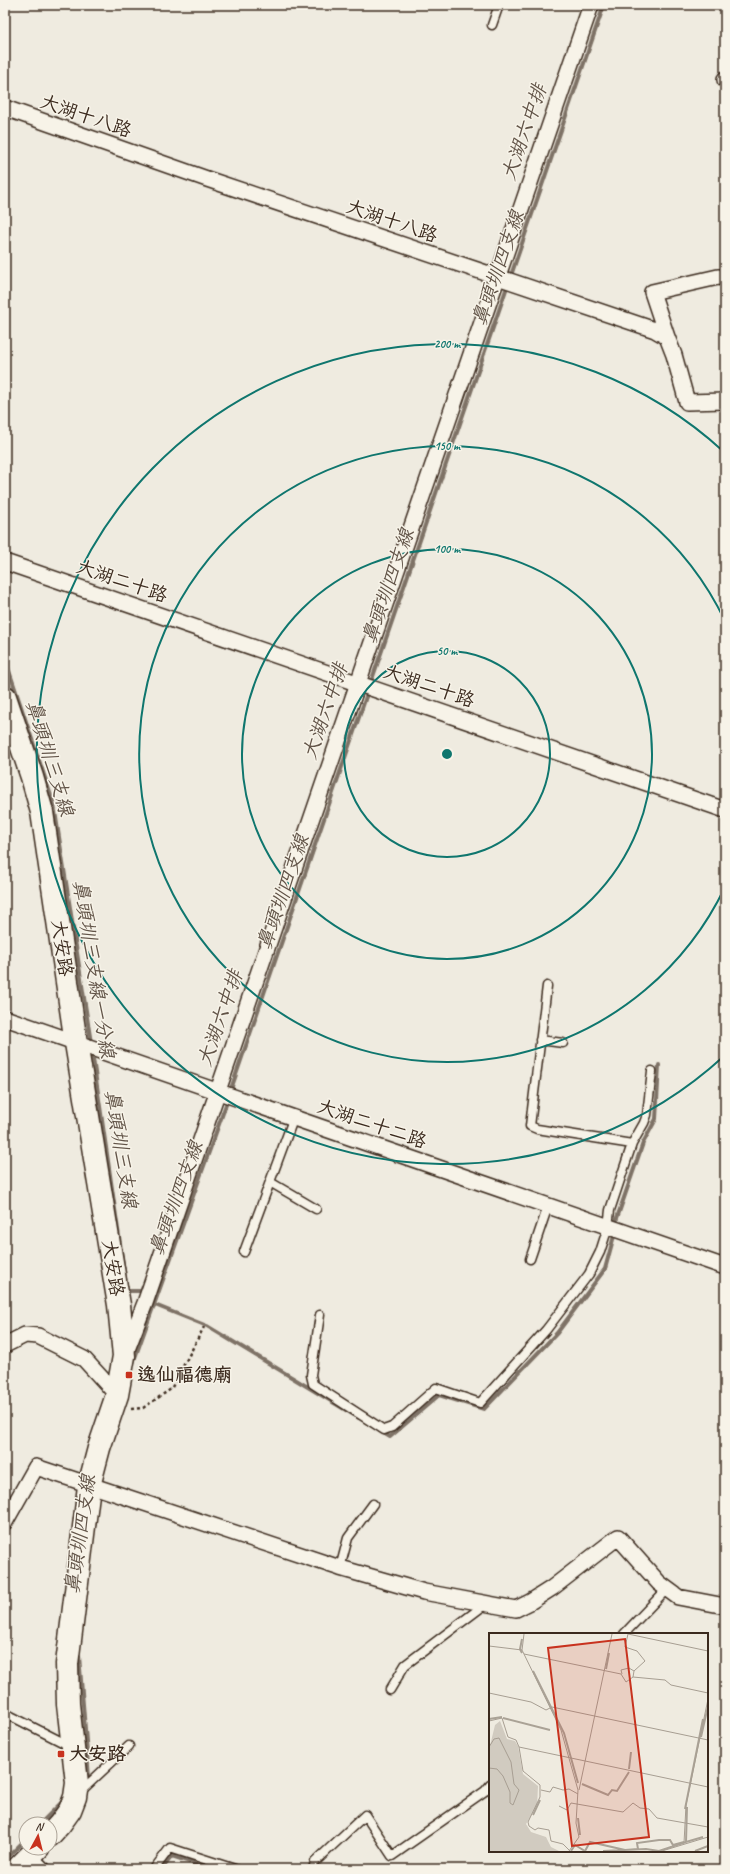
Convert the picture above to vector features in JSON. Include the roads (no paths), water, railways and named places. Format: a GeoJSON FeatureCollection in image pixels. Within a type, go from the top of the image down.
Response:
{"type":"FeatureCollection","features":[{"type":"Feature","properties":{"kind":"street"},"geometry":{"type":"LineString","coordinates":[[124,1356],[145,1303],[357,682],[498,278],[591,5]]}},
{"type":"Feature","properties":{"kind":"street","name":"大湖十八路"},"geometry":{"type":"LineString","coordinates":[[5,108],[207,180],[655,330],[666,337]]}},
{"type":"Feature","properties":{"kind":"street"},"geometry":{"type":"LineString","coordinates":[[725,278],[718,277],[652,292],[666,337],[674,355],[687,402],[725,400]]}},
{"type":"Feature","properties":{"kind":"street","name":"大湖二十路"},"geometry":{"type":"LineString","coordinates":[[5,562],[725,810]]}},
{"type":"Feature","properties":{"kind":"street","name":"大安路"},"geometry":{"type":"LineString","coordinates":[[5,697],[32,777],[42,812],[76,1043],[119,1305],[124,1356],[115,1402],[99,1448],[89,1486],[67,1664],[68,1704],[77,1783],[75,1797],[70,1810],[58,1826]]}},
{"type":"Feature","properties":{"kind":"street","name":"大湖二十二路"},"geometry":{"type":"LineString","coordinates":[[5,1018],[725,1267]]}},
{"type":"Feature","properties":{"kind":"street"},"geometry":{"type":"LineString","coordinates":[[5,1345],[25,1336],[38,1336],[84,1359],[115,1402]]}},
{"type":"Feature","properties":{"kind":"street"},"geometry":{"type":"LineString","coordinates":[[5,1522],[36,1467],[89,1486],[340,1568],[424,1592],[516,1609],[530,1602],[618,1538],[666,1590],[678,1597],[725,1606]]}},
{"type":"Feature","properties":{"kind":"lane"},"geometry":{"type":"LineString","coordinates":[[492,25],[499,5]]}},
{"type":"Feature","properties":{"kind":"lane"},"geometry":{"type":"LineString","coordinates":[[547,986],[530,1126],[537,1129],[632,1144]]}},
{"type":"Feature","properties":{"kind":"lane"},"geometry":{"type":"LineString","coordinates":[[540,1040],[564,1043]]}},
{"type":"Feature","properties":{"kind":"lane"},"geometry":{"type":"LineString","coordinates":[[320,1315],[311,1376],[313,1384],[384,1430],[392,1427],[436,1388],[480,1403],[546,1330],[589,1274],[600,1252],[608,1227],[610,1210],[632,1144],[647,1115],[652,1071]]}},
{"type":"Feature","properties":{"kind":"lane"},"geometry":{"type":"LineString","coordinates":[[244,1252],[294,1118]]}},
{"type":"Feature","properties":{"kind":"lane"},"geometry":{"type":"LineString","coordinates":[[270,1182],[316,1209]]}},
{"type":"Feature","properties":{"kind":"lane"},"geometry":{"type":"LineString","coordinates":[[530,1259],[548,1206]]}},
{"type":"Feature","properties":{"kind":"lane"},"geometry":{"type":"LineString","coordinates":[[340,1568],[348,1538],[373,1504]]}},
{"type":"Feature","properties":{"kind":"lane"},"geometry":{"type":"LineString","coordinates":[[625,1633],[666,1590]]}},
{"type":"Feature","properties":{"kind":"lane"},"geometry":{"type":"LineString","coordinates":[[390,1690],[405,1665],[487,1603]]}},
{"type":"Feature","properties":{"kind":"lane"},"geometry":{"type":"LineString","coordinates":[[5,1713],[74,1747]]}},
{"type":"Feature","properties":{"kind":"lane"},"geometry":{"type":"LineString","coordinates":[[75,1797],[128,1746]]}},
{"type":"Feature","properties":{"kind":"lane"},"geometry":{"type":"LineString","coordinates":[[313,1869],[315,1862],[365,1815],[392,1856],[485,1791],[489,1786]]}},
{"type":"Feature","properties":{"kind":"lane"},"geometry":{"type":"LineString","coordinates":[[154,1869],[170,1848],[235,1869]]}},
{"type":"Feature","properties":{"kind":"waterway","name":"鼻頭圳四支線"},"geometry":{"type":"LineString","coordinates":[[230,1092],[604,5]]}},
{"type":"Feature","properties":{"kind":"waterway","name":"鼻頭圳三支線"},"geometry":{"type":"LineString","coordinates":[[5,659],[54,805],[91,1043]]}},
{"type":"Feature","properties":{"kind":"waterway","name":"鼻頭圳三支線"},"geometry":{"type":"LineString","coordinates":[[92,1052],[127,1291]]}},
{"type":"Feature","properties":{"kind":"waterway"},"geometry":{"type":"LineString","coordinates":[[616,1225],[617,1218],[643,1143],[656,1119],[659,1065]]}},
{"type":"Feature","properties":{"kind":"waterway","name":"鼻頭圳四支線"},"geometry":{"type":"LineString","coordinates":[[133,1363],[228,1099]]}},
{"type":"Feature","properties":{"kind":"waterway"},"geometry":{"type":"LineString","coordinates":[[380,1431],[390,1437],[439,1395],[484,1409],[557,1333],[605,1269],[615,1232]]}},
{"type":"Feature","properties":{"kind":"waterway"},"geometry":{"type":"LineString","coordinates":[[127,1291],[142,1291],[143,1286]]}},
{"type":"Feature","properties":{"kind":"waterway"},"geometry":{"type":"LineString","coordinates":[[155,1305],[207,1326],[359,1418]]}},
{"type":"Feature","properties":{"kind":"waterway","name":"鼻頭圳四支線"},"geometry":{"type":"LineString","coordinates":[[79,1656],[89,1778],[86,1781]]}},
{"type":"Feature","properties":{"kind":"waterway"},"geometry":{"type":"LineString","coordinates":[[48,1816],[64,1800]]}},
{"type":"Feature","properties":{"kind":"waterway"},"geometry":{"type":"LineString","coordinates":[[5,1860],[18,1847]]}},
{"type":"Feature","properties":{"kind":"waterway"},"geometry":{"type":"LineString","coordinates":[[162,1869],[172,1856],[211,1869]]}},
{"type":"Feature","properties":{"kind":"place","name":"逸仙福德廟"},"geometry":{"type":"Point","coordinates":[129,1375]}},
{"type":"Feature","properties":{"kind":"place","name":"大安路"},"geometry":{"type":"Point","coordinates":[61,1754]}},
{"type":"Feature","properties":{"kind":"water label","name":"大湖六中排"},"geometry":{"type":"Point","coordinates":[524,132]}},
{"type":"Feature","properties":{"kind":"water label","name":"大湖六中排"},"geometry":{"type":"Point","coordinates":[325,711]}},
{"type":"Feature","properties":{"kind":"water label","name":"鼻頭圳三支線一分線"},"geometry":{"type":"Point","coordinates":[94,969]}},
{"type":"Feature","properties":{"kind":"water label","name":"大湖六中排"},"geometry":{"type":"Point","coordinates":[220,1018]}}]}
